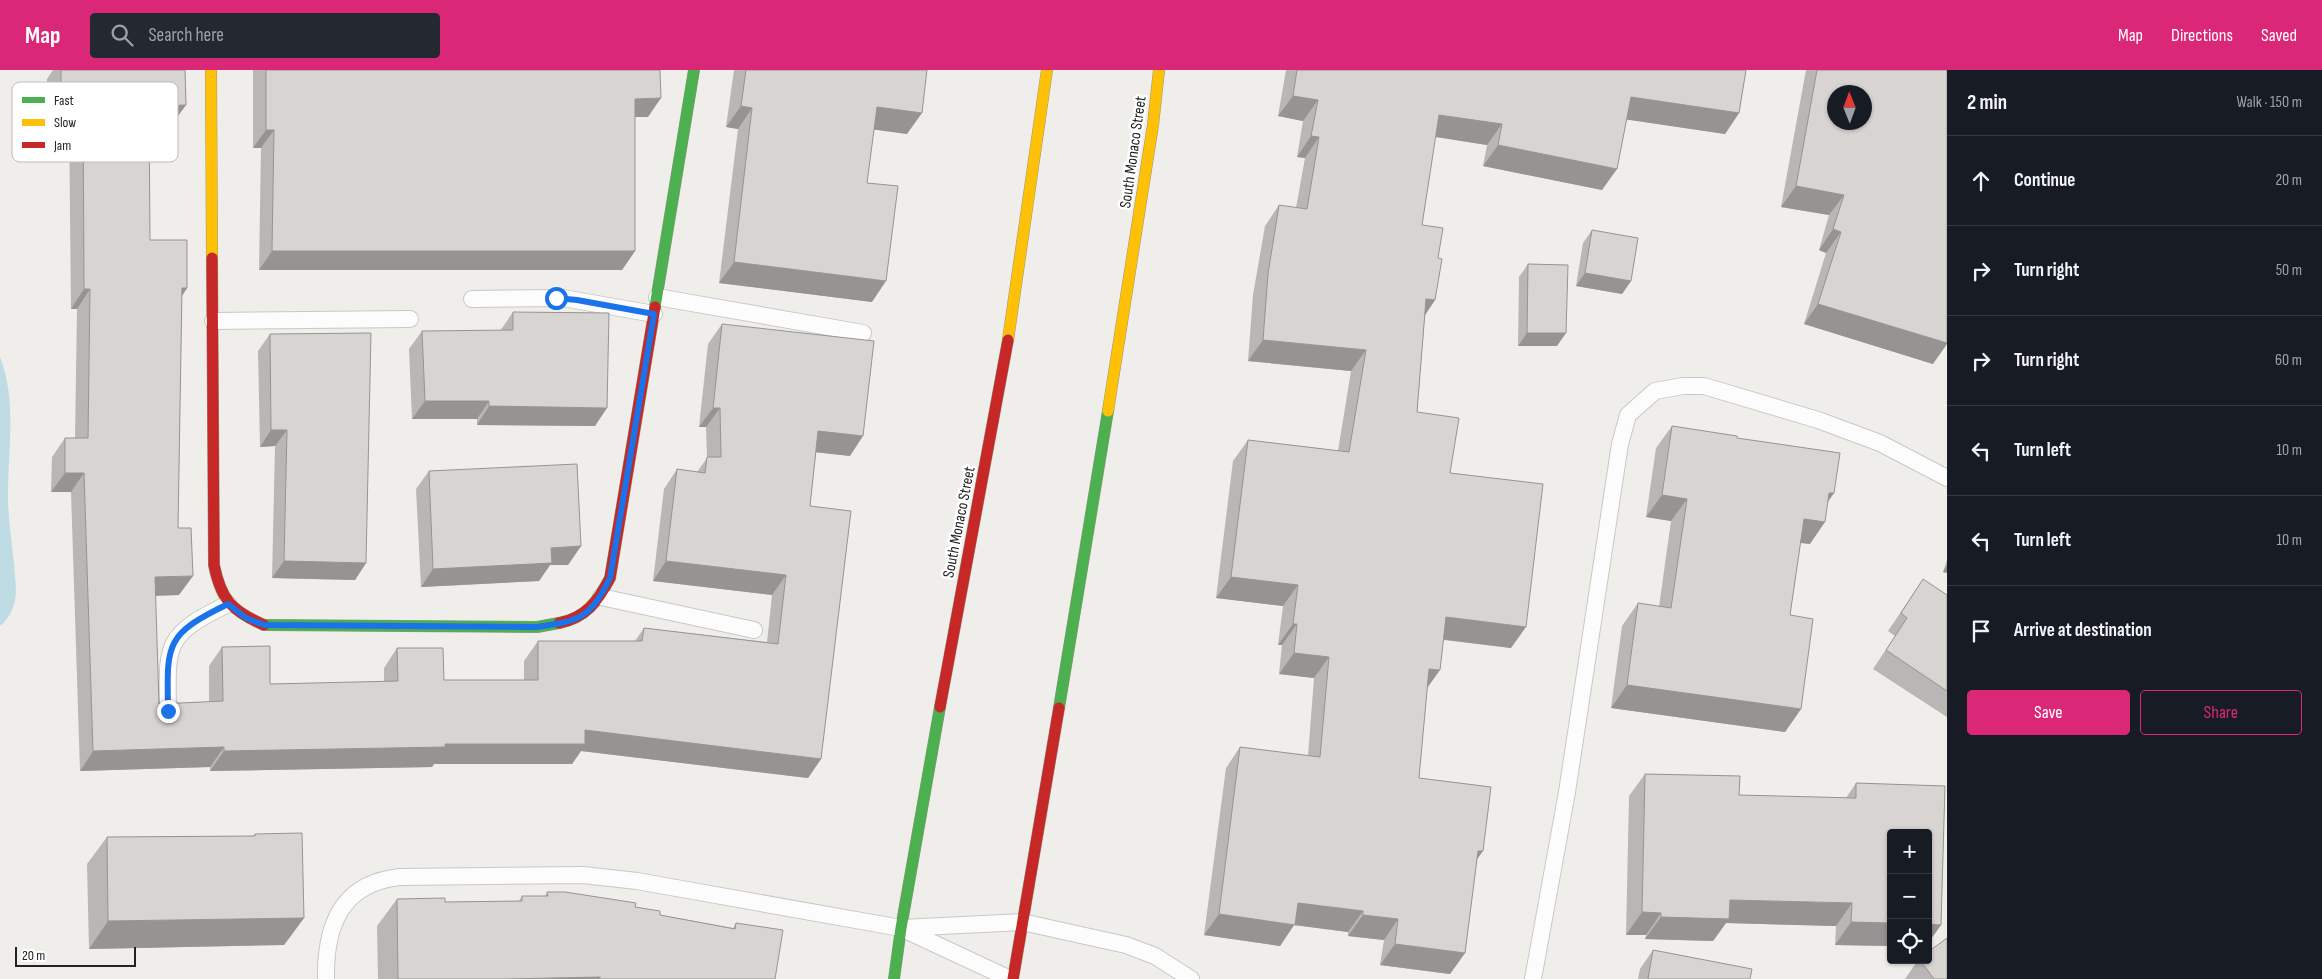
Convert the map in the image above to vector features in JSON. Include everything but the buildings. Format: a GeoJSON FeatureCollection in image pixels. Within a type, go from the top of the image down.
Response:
{"type":"FeatureCollection","features":[{"type":"Feature","properties":{"kind":"main road"},"geometry":{"type":"LineString","coordinates":[[211,70],[214,565],[217,587],[228,604],[246,618],[264,625],[537,627],[562,623],[583,616],[601,597],[610,578],[694,70]]}},
{"type":"Feature","properties":{"kind":"main road","name":"South Monaco Street"},"geometry":{"type":"LineString","coordinates":[[894,979],[901,928],[960,592],[1003,374],[1047,70]]}},
{"type":"Feature","properties":{"kind":"main road","name":"South Monaco Street"},"geometry":{"type":"LineString","coordinates":[[1011,979],[1098,476],[1152,134],[1160,70]]}},
{"type":"Feature","properties":{"kind":"lane"},"geometry":{"type":"LineString","coordinates":[[656,297],[863,333]]}},
{"type":"Feature","properties":{"kind":"lane"},"geometry":{"type":"LineString","coordinates":[[472,299],[563,298],[654,314]]}},
{"type":"Feature","properties":{"kind":"lane"},"geometry":{"type":"LineString","coordinates":[[212,321],[410,319]]}},
{"type":"Feature","properties":{"kind":"lane"},"geometry":{"type":"LineString","coordinates":[[1533,979],[1567,792],[1620,444],[1628,415],[1655,391],[1683,386],[1704,386],[1818,420],[1880,443],[1947,478]]}},
{"type":"Feature","properties":{"kind":"lane"},"geometry":{"type":"LineString","coordinates":[[601,597],[754,630]]}},
{"type":"Feature","properties":{"kind":"lane"},"geometry":{"type":"LineString","coordinates":[[168,711],[167,667],[173,645],[187,626],[228,604]]}},
{"type":"Feature","properties":{"kind":"lane"},"geometry":{"type":"LineString","coordinates":[[326,979],[328,945],[338,917],[355,892],[367,884],[400,876],[551,874],[626,879],[901,928],[1022,922],[1126,945],[1155,956],[1191,979]]}},
{"type":"Feature","properties":{"kind":"lane"},"geometry":{"type":"LineString","coordinates":[[901,928],[1011,979]]}},
{"type":"Feature","properties":{"kind":"water"},"geometry":{"type":"Polygon","coordinates":[[[0,357],[9,392],[8,501],[16,592],[12,611],[0,626],[0,357]]]}},
{"type":"Feature","properties":{"kind":"traffic: fast"},"geometry":{"type":"LineString","coordinates":[[655,307],[694,70]]}},
{"type":"Feature","properties":{"kind":"traffic: fast"},"geometry":{"type":"LineString","coordinates":[[1059,708],[1108,411]]}},
{"type":"Feature","properties":{"kind":"traffic: fast"},"geometry":{"type":"LineString","coordinates":[[264,625],[537,627],[559,623]]}},
{"type":"Feature","properties":{"kind":"traffic: fast"},"geometry":{"type":"LineString","coordinates":[[894,979],[901,928],[940,707]]}},
{"type":"Feature","properties":{"kind":"traffic: slow"},"geometry":{"type":"LineString","coordinates":[[211,70],[212,258]]}},
{"type":"Feature","properties":{"kind":"traffic: slow"},"geometry":{"type":"LineString","coordinates":[[1008,340],[1047,70]]}},
{"type":"Feature","properties":{"kind":"traffic: slow"},"geometry":{"type":"LineString","coordinates":[[1108,411],[1153,125],[1159,70]]}},
{"type":"Feature","properties":{"kind":"traffic: jam"},"geometry":{"type":"LineString","coordinates":[[212,258],[214,565],[224,596],[244,615],[264,625]]}},
{"type":"Feature","properties":{"kind":"traffic: jam"},"geometry":{"type":"LineString","coordinates":[[559,623],[584,613],[596,601],[610,578],[655,307]]}},
{"type":"Feature","properties":{"kind":"traffic: jam"},"geometry":{"type":"LineString","coordinates":[[940,707],[1008,340]]}},
{"type":"Feature","properties":{"kind":"traffic: jam"},"geometry":{"type":"LineString","coordinates":[[1013,979],[1059,708]]}},
{"type":"Feature","properties":{"kind":"route"},"geometry":{"type":"LineString","coordinates":[[168,711],[167,667],[173,645],[187,626],[228,604],[246,618],[264,625],[537,627],[562,623],[583,616],[601,597],[610,578],[654,314],[556,298]]}}]}
